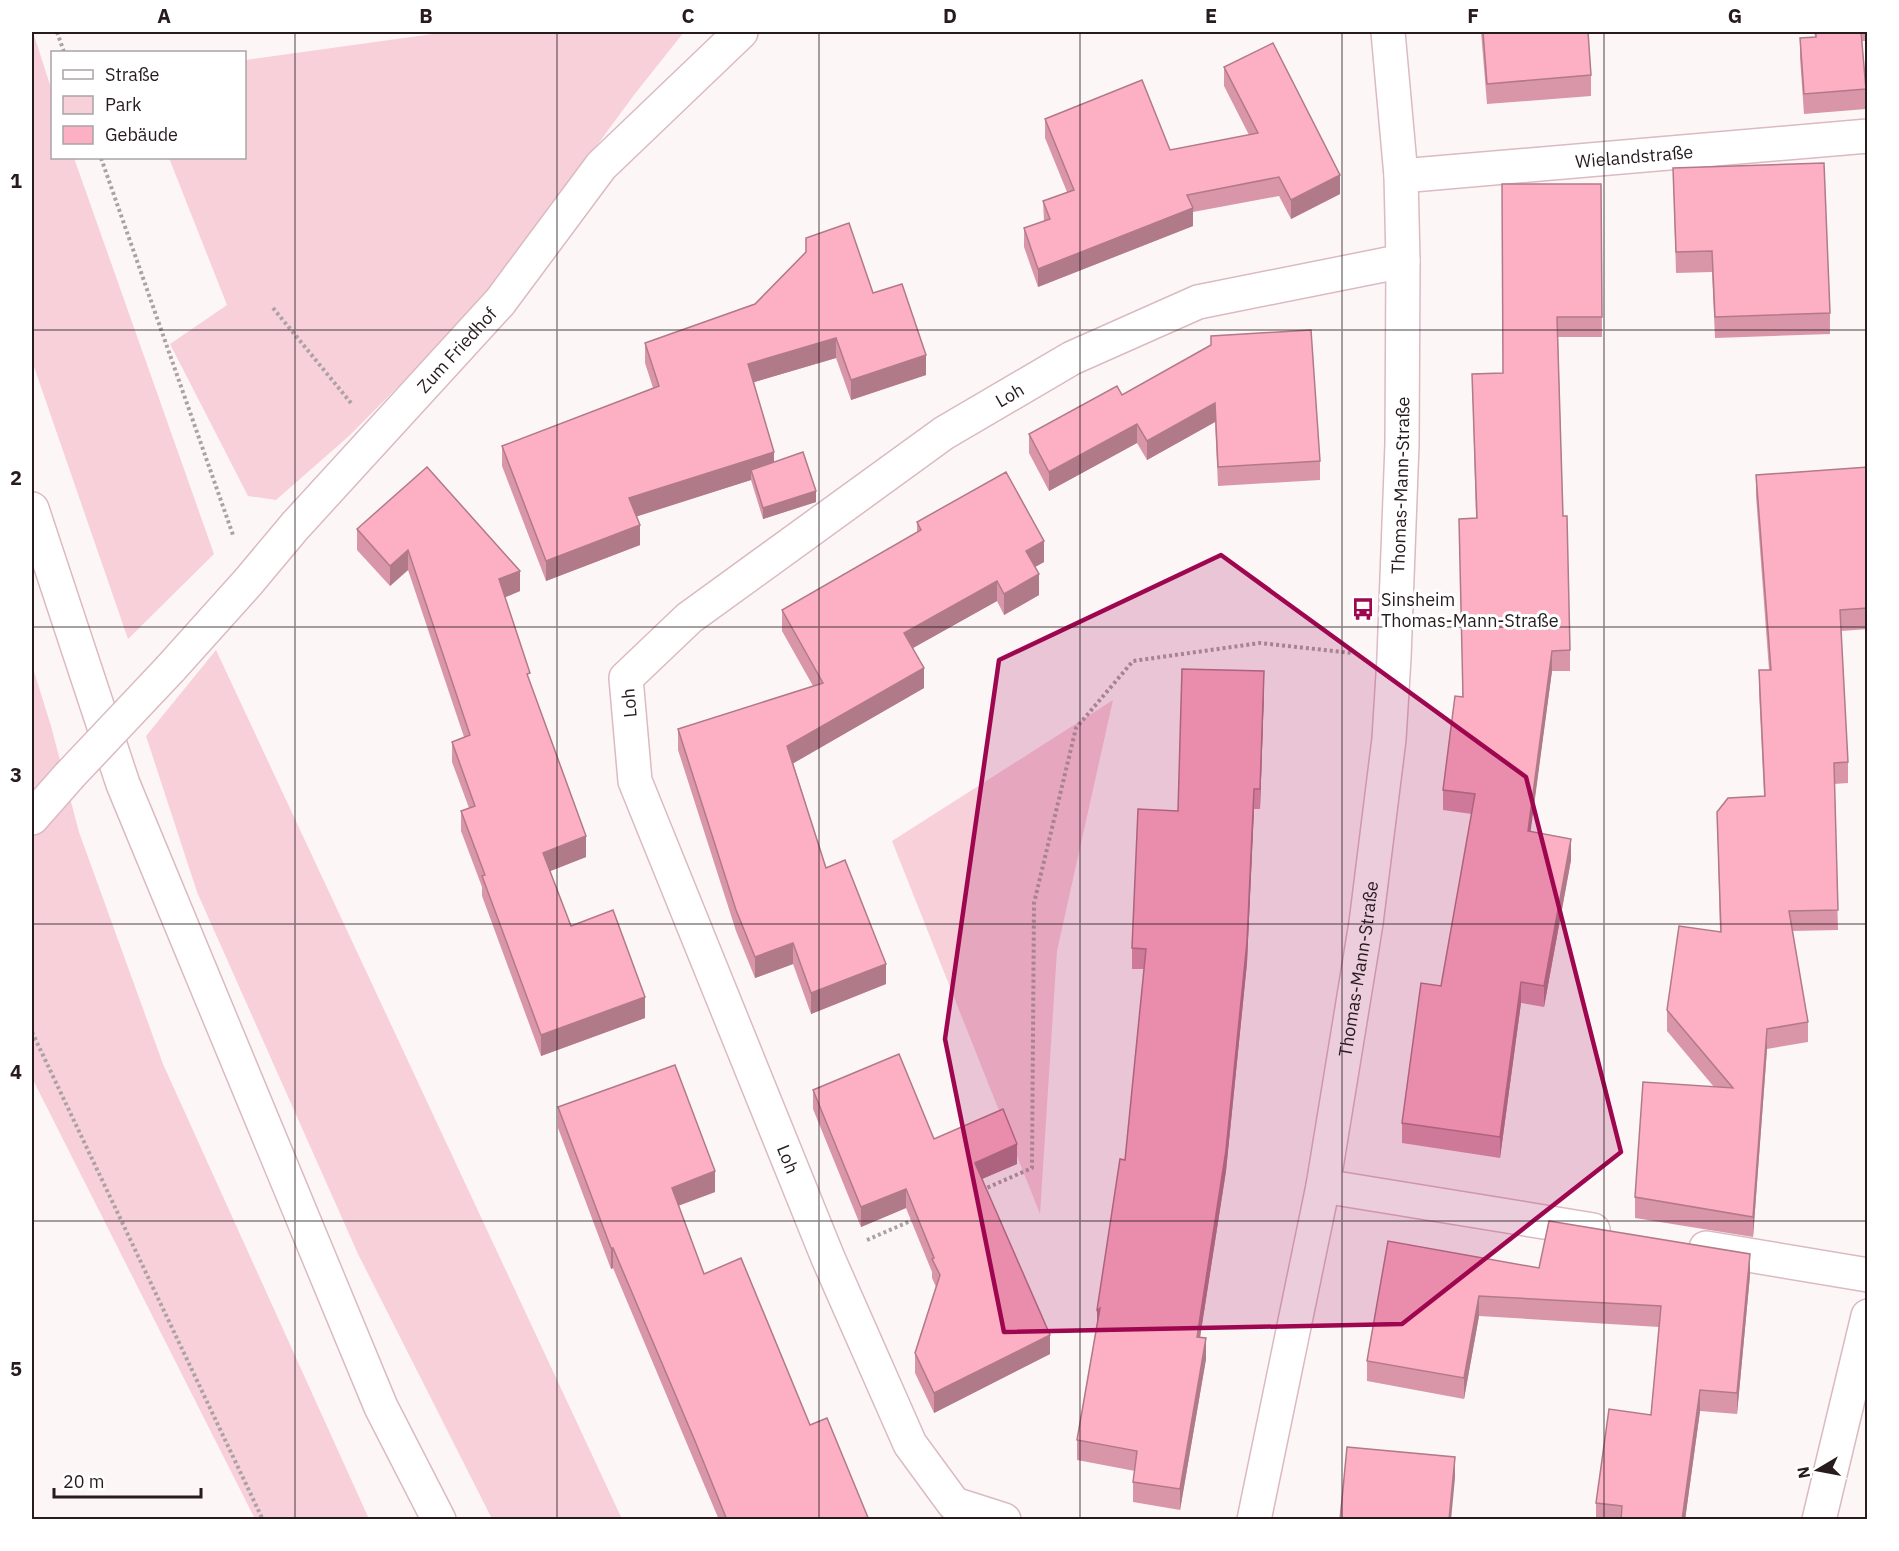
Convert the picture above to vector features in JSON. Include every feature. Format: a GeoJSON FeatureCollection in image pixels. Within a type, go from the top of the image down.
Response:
{"type":"FeatureCollection","features":[{"type":"Feature","properties":{"kind":"main road","name":"Zum Friedhof"},"geometry":{"type":"LineString","coordinates":[[32,818],[170,669],[295,526],[500,302],[601,166],[741,32]]}},
{"type":"Feature","properties":{"kind":"main road","name":"Thomas-Mann-Straße"},"geometry":{"type":"LineString","coordinates":[[1254,1520],[1323,1186],[1366,923],[1389,739],[1402,444],[1403,261],[1401,176],[1388,32]]}},
{"type":"Feature","properties":{"kind":"main road","name":"Wielandstraße"},"geometry":{"type":"LineString","coordinates":[[1401,176],[1868,136]]}},
{"type":"Feature","properties":{"kind":"main road","name":"Loh"},"geometry":{"type":"LineString","coordinates":[[1004,1520],[954,1504],[910,1444],[828,1258],[635,781],[626,678],[689,618],[944,433],[1072,358],[1198,302],[1403,261]]}},
{"type":"Feature","properties":{"kind":"main road"},"geometry":{"type":"LineString","coordinates":[[32,509],[123,784],[381,1407],[439,1520]]}},
{"type":"Feature","properties":{"kind":"main road"},"geometry":{"type":"LineString","coordinates":[[1323,1186],[1624,1235]]}},
{"type":"Feature","properties":{"kind":"main road"},"geometry":{"type":"LineString","coordinates":[[1682,1245],[1868,1275]]}},
{"type":"Feature","properties":{"kind":"main road"},"geometry":{"type":"LineString","coordinates":[[1819,1520],[1868,1316]]}},
{"type":"Feature","properties":{"kind":"path"},"geometry":{"type":"LineString","coordinates":[[57,32],[64,51]]}},
{"type":"Feature","properties":{"kind":"path"},"geometry":{"type":"LineString","coordinates":[[101,159],[249,581]]}},
{"type":"Feature","properties":{"kind":"path"},"geometry":{"type":"LineString","coordinates":[[273,308],[378,437]]}},
{"type":"Feature","properties":{"kind":"path"},"geometry":{"type":"LineString","coordinates":[[978,1192],[1032,1168],[1034,903],[1076,728],[1133,661],[1260,643],[1394,658]]}},
{"type":"Feature","properties":{"kind":"path"},"geometry":{"type":"LineString","coordinates":[[32,1032],[263,1520]]}},
{"type":"Feature","properties":{"kind":"path"},"geometry":{"type":"LineString","coordinates":[[828,1258],[925,1215]]}},
{"type":"Feature","properties":{"kind":"highlighted area"},"geometry":{"type":"Polygon","coordinates":[[[1221,555],[1526,777],[1621,1152],[1402,1324],[1004,1332],[945,1039],[999,660],[1221,555]]]}},
{"type":"Feature","properties":{"kind":"green space"},"geometry":{"type":"Polygon","coordinates":[[[33,32],[51,88],[51,159],[74,159],[214,554],[128,639],[32,361],[33,32]]]}},
{"type":"Feature","properties":{"kind":"green space"},"geometry":{"type":"Polygon","coordinates":[[[447,32],[684,32],[634,95],[480,304],[349,436],[276,500],[248,496],[170,344],[227,305],[169,159],[246,159],[246,60],[447,32]]]}},
{"type":"Feature","properties":{"kind":"green space"},"geometry":{"type":"Polygon","coordinates":[[[216,650],[622,1519],[492,1519],[358,1254],[197,892],[146,736],[216,650]]]}},
{"type":"Feature","properties":{"kind":"green space"},"geometry":{"type":"Polygon","coordinates":[[[32,665],[79,832],[163,1064],[369,1519],[255,1519],[32,1078],[32,665]]]}},
{"type":"Feature","properties":{"kind":"green space"},"geometry":{"type":"Polygon","coordinates":[[[1113,700],[1057,951],[1040,1214],[892,841],[1113,700]]]}},
{"type":"Feature","properties":{"kind":"building"},"geometry":{"type":"Polygon","coordinates":[[[1483,32],[1588,32],[1591,75],[1487,84],[1483,32]]]}},
{"type":"Feature","properties":{"kind":"building"},"geometry":{"type":"Polygon","coordinates":[[[1816,32],[1861,32],[1866,89],[1804,94],[1800,38],[1816,37],[1816,32]]]}},
{"type":"Feature","properties":{"kind":"building"},"geometry":{"type":"Polygon","coordinates":[[[1273,43],[1340,175],[1291,200],[1279,177],[1187,195],[1193,208],[1038,269],[1024,228],[1050,219],[1043,201],[1074,190],[1045,119],[1142,80],[1170,150],[1258,133],[1224,67],[1273,43]]]}},
{"type":"Feature","properties":{"kind":"building"},"geometry":{"type":"Polygon","coordinates":[[[1824,163],[1830,313],[1715,317],[1712,251],[1676,252],[1673,168],[1824,163]]]}},
{"type":"Feature","properties":{"kind":"building"},"geometry":{"type":"Polygon","coordinates":[[[1502,184],[1601,184],[1602,317],[1557,317],[1563,516],[1567,516],[1570,650],[1552,651],[1528,831],[1571,839],[1544,986],[1521,982],[1500,1137],[1402,1123],[1421,983],[1441,986],[1475,794],[1443,790],[1455,696],[1463,697],[1459,519],[1477,518],[1472,374],[1503,373],[1502,184]]]}},
{"type":"Feature","properties":{"kind":"building"},"geometry":{"type":"Polygon","coordinates":[[[849,223],[873,293],[902,284],[926,355],[851,380],[836,338],[748,364],[774,452],[629,498],[640,525],[546,561],[502,446],[659,386],[645,343],[755,304],[806,252],[806,238],[849,223]]]}},
{"type":"Feature","properties":{"kind":"building"},"geometry":{"type":"Polygon","coordinates":[[[1311,330],[1320,461],[1218,467],[1215,403],[1147,441],[1137,424],[1049,472],[1029,434],[1117,386],[1122,395],[1211,345],[1211,336],[1311,330]]]}},
{"type":"Feature","properties":{"kind":"building"},"geometry":{"type":"Polygon","coordinates":[[[803,452],[816,491],[763,508],[751,470],[803,452]]]}},
{"type":"Feature","properties":{"kind":"building"},"geometry":{"type":"Polygon","coordinates":[[[427,467],[520,571],[499,579],[530,673],[527,674],[586,836],[543,853],[571,926],[613,910],[645,997],[541,1035],[482,876],[485,875],[461,811],[475,806],[452,742],[470,735],[408,550],[390,566],[357,529],[427,467]]]}},
{"type":"Feature","properties":{"kind":"building"},"geometry":{"type":"Polygon","coordinates":[[[1868,467],[1868,608],[1840,610],[1848,762],[1834,763],[1838,910],[1789,911],[1808,1022],[1767,1029],[1753,1217],[1635,1197],[1643,1082],[1733,1088],[1667,1010],[1679,926],[1721,932],[1717,812],[1728,798],[1765,796],[1759,670],[1771,670],[1756,475],[1868,467]]]}},
{"type":"Feature","properties":{"kind":"building"},"geometry":{"type":"Polygon","coordinates":[[[1006,472],[1044,541],[1026,551],[1039,574],[1004,594],[997,581],[904,633],[924,668],[787,746],[826,868],[845,860],[886,964],[811,993],[793,943],[755,957],[736,910],[678,729],[823,683],[782,610],[921,530],[917,522],[1006,472]]]}},
{"type":"Feature","properties":{"kind":"building"},"geometry":{"type":"Polygon","coordinates":[[[1182,669],[1264,671],[1260,789],[1254,789],[1247,942],[1226,1150],[1197,1337],[1206,1338],[1180,1489],[1133,1482],[1137,1451],[1077,1440],[1100,1308],[1097,1310],[1120,1159],[1125,1160],[1146,949],[1132,948],[1138,809],[1178,811],[1182,669]]]}},
{"type":"Feature","properties":{"kind":"building"},"geometry":{"type":"Polygon","coordinates":[[[899,1054],[934,1139],[1003,1109],[1017,1144],[975,1163],[1050,1335],[934,1393],[915,1353],[940,1275],[932,1259],[934,1258],[906,1189],[861,1207],[813,1090],[899,1054]]]}},
{"type":"Feature","properties":{"kind":"building"},"geometry":{"type":"Polygon","coordinates":[[[675,1065],[715,1171],[672,1188],[704,1274],[741,1258],[810,1425],[827,1418],[869,1520],[727,1520],[613,1248],[611,1248],[558,1107],[675,1065]]]}},
{"type":"Feature","properties":{"kind":"building"},"geometry":{"type":"Polygon","coordinates":[[[1549,1221],[1750,1254],[1737,1393],[1700,1390],[1682,1520],[1621,1520],[1622,1506],[1596,1503],[1609,1409],[1651,1415],[1661,1306],[1479,1296],[1464,1378],[1367,1361],[1388,1241],[1539,1268],[1549,1221]]]}},
{"type":"Feature","properties":{"kind":"building"},"geometry":{"type":"Polygon","coordinates":[[[1347,1447],[1455,1457],[1449,1520],[1340,1520],[1347,1447]]]}},
{"type":"Feature","properties":{"kind":"place","name":"Sinsheim Thomas-Mann-Straße"},"geometry":{"type":"Point","coordinates":[1363,609]}}]}
